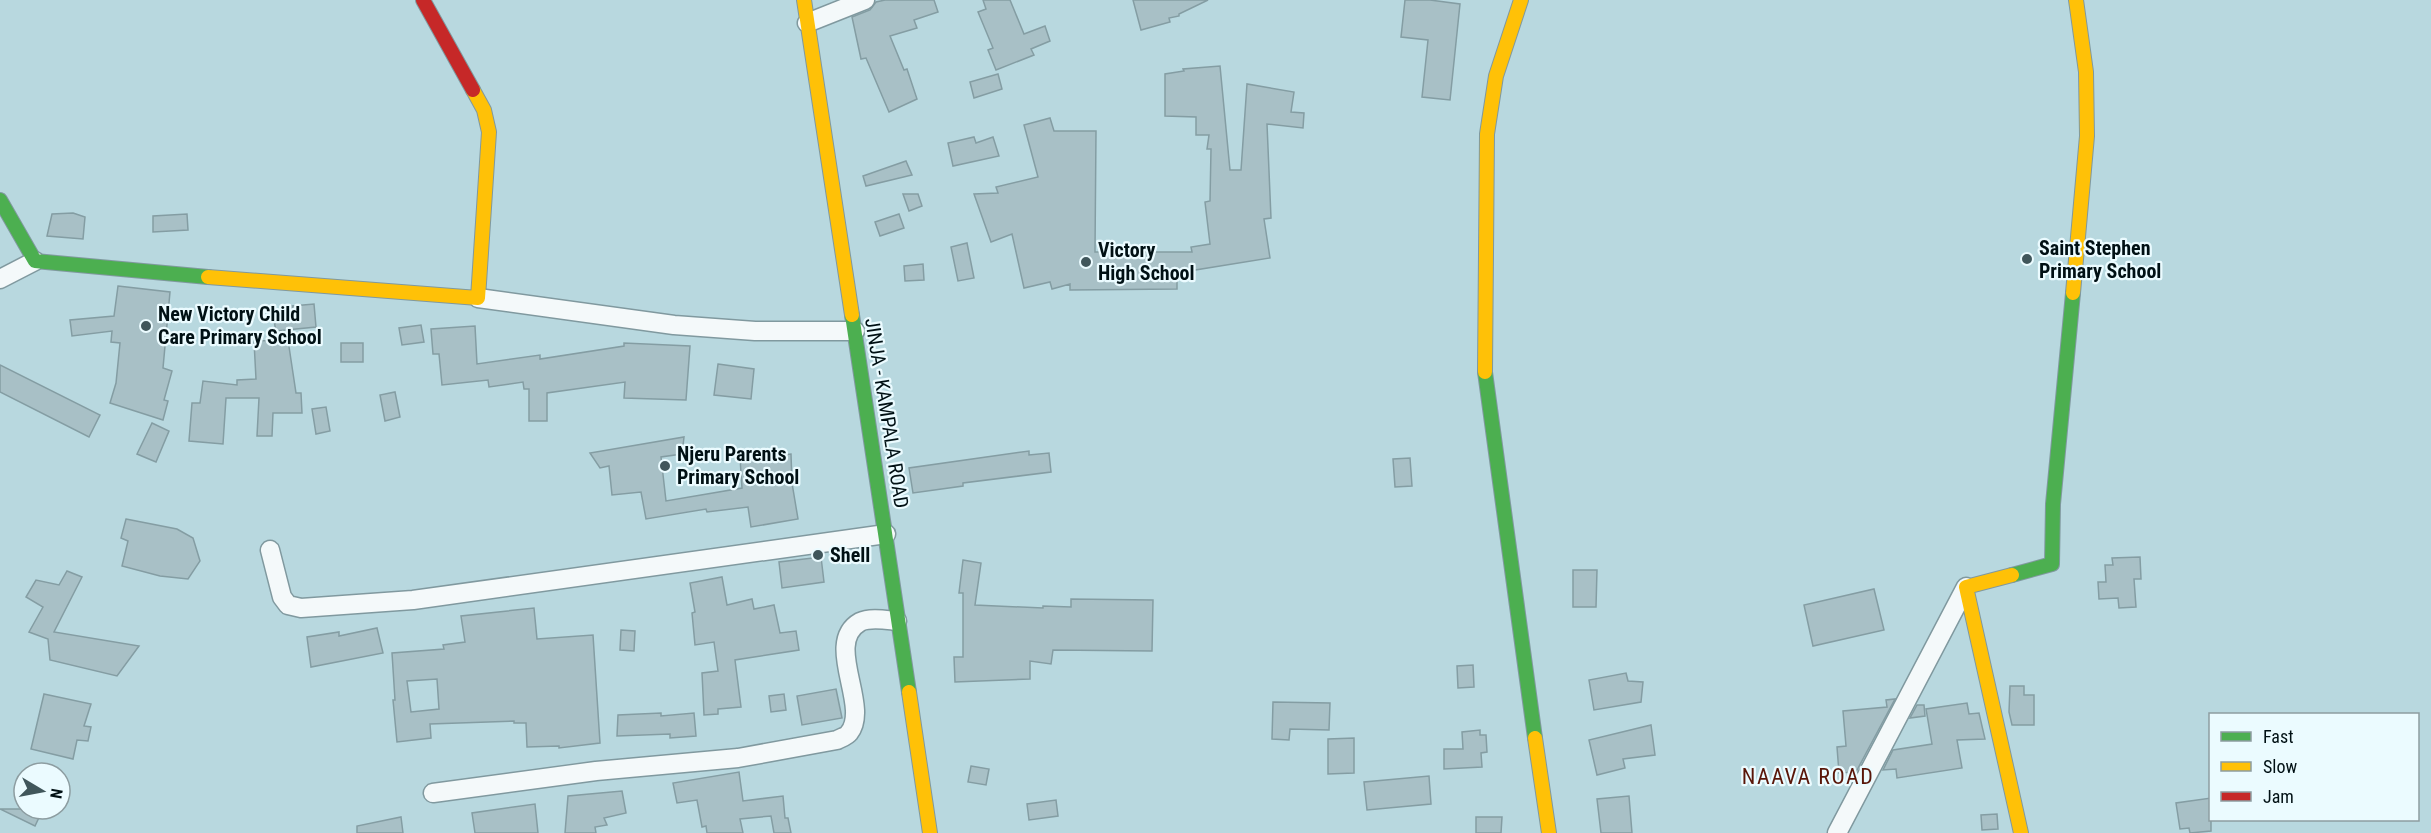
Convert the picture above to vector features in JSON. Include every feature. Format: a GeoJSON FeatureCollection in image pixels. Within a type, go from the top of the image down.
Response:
{"type":"FeatureCollection","features":[{"type":"Feature","properties":{"kind":"main road"},"geometry":{"type":"LineString","coordinates":[[0,200],[35,261],[252,281],[478,298],[489,132],[483,110],[423,0]]}},
{"type":"Feature","properties":{"kind":"main road","name":"JINJA - KAMPALA ROAD"},"geometry":{"type":"LineString","coordinates":[[804,0],[930,833]]}},
{"type":"Feature","properties":{"kind":"main road"},"geometry":{"type":"LineString","coordinates":[[1521,0],[1496,76],[1487,134],[1486,388],[1549,833]]}},
{"type":"Feature","properties":{"kind":"main road"},"geometry":{"type":"LineString","coordinates":[[2022,833],[1966,586],[2052,564],[2053,504],[2087,136],[2086,72],[2076,0]]}},
{"type":"Feature","properties":{"kind":"street"},"geometry":{"type":"LineString","coordinates":[[807,23],[865,0]]}},
{"type":"Feature","properties":{"kind":"street"},"geometry":{"type":"LineString","coordinates":[[0,279],[35,261]]}},
{"type":"Feature","properties":{"kind":"street"},"geometry":{"type":"LineString","coordinates":[[478,298],[674,325],[755,332],[855,331]]}},
{"type":"Feature","properties":{"kind":"street"},"geometry":{"type":"LineString","coordinates":[[270,550],[282,597],[288,605],[301,608],[413,600],[886,534]]}},
{"type":"Feature","properties":{"kind":"street"},"geometry":{"type":"LineString","coordinates":[[1838,833],[1966,586]]}},
{"type":"Feature","properties":{"kind":"street"},"geometry":{"type":"LineString","coordinates":[[433,793],[596,771],[738,758],[837,740],[849,734],[854,722],[855,710],[845,653],[852,630],[860,622],[897,621]]}},
{"type":"Feature","properties":{"kind":"building"},"geometry":{"type":"Polygon","coordinates":[[[934,0],[938,12],[914,20],[917,28],[890,36],[904,70],[907,69],[917,99],[889,112],[866,58],[861,59],[852,17],[870,10],[876,2],[934,0]]]}},
{"type":"Feature","properties":{"kind":"building"},"geometry":{"type":"Polygon","coordinates":[[[983,0],[1010,0],[1024,34],[1045,26],[1050,41],[1031,49],[1034,55],[996,70],[988,50],[993,48],[978,12],[986,9],[983,0]]]}},
{"type":"Feature","properties":{"kind":"building"},"geometry":{"type":"Polygon","coordinates":[[[1133,0],[1208,0],[1179,16],[1169,18],[1170,22],[1141,30],[1133,0]]]}},
{"type":"Feature","properties":{"kind":"building"},"geometry":{"type":"Polygon","coordinates":[[[1405,0],[1430,0],[1460,4],[1450,100],[1422,97],[1428,40],[1401,37],[1405,0]]]}},
{"type":"Feature","properties":{"kind":"building"},"geometry":{"type":"Polygon","coordinates":[[[1220,66],[1230,170],[1241,170],[1247,84],[1294,92],[1291,112],[1304,113],[1303,128],[1267,124],[1271,218],[1264,219],[1270,258],[1177,273],[1177,289],[1070,290],[1070,284],[1052,289],[1050,282],[1024,288],[1012,234],[991,242],[974,194],[998,193],[996,187],[1038,177],[1024,125],[1050,118],[1054,131],[1096,131],[1095,252],[1192,252],[1191,247],[1210,244],[1205,202],[1210,201],[1211,149],[1207,149],[1209,135],[1196,135],[1196,117],[1165,116],[1165,74],[1184,71],[1183,69],[1220,66]]]}},
{"type":"Feature","properties":{"kind":"building"},"geometry":{"type":"Polygon","coordinates":[[[998,74],[1002,89],[974,98],[970,82],[998,74]]]}},
{"type":"Feature","properties":{"kind":"building"},"geometry":{"type":"Polygon","coordinates":[[[974,137],[976,143],[993,137],[999,156],[953,166],[948,143],[974,137]]]}},
{"type":"Feature","properties":{"kind":"building"},"geometry":{"type":"Polygon","coordinates":[[[906,161],[912,175],[866,186],[863,176],[906,161]]]}},
{"type":"Feature","properties":{"kind":"building"},"geometry":{"type":"Polygon","coordinates":[[[903,194],[918,194],[922,206],[909,211],[903,194]]]}},
{"type":"Feature","properties":{"kind":"building"},"geometry":{"type":"Polygon","coordinates":[[[73,213],[85,217],[83,239],[47,236],[52,214],[73,213]]]}},
{"type":"Feature","properties":{"kind":"building"},"geometry":{"type":"Polygon","coordinates":[[[187,214],[188,230],[153,232],[153,216],[187,214]]]}},
{"type":"Feature","properties":{"kind":"building"},"geometry":{"type":"Polygon","coordinates":[[[899,214],[904,228],[880,236],[875,222],[899,214]]]}},
{"type":"Feature","properties":{"kind":"building"},"geometry":{"type":"Polygon","coordinates":[[[967,243],[974,278],[958,281],[951,247],[967,243]]]}},
{"type":"Feature","properties":{"kind":"building"},"geometry":{"type":"Polygon","coordinates":[[[923,264],[924,280],[905,281],[904,266],[923,264]]]}},
{"type":"Feature","properties":{"kind":"building"},"geometry":{"type":"Polygon","coordinates":[[[118,286],[170,292],[163,368],[172,371],[164,400],[168,401],[163,420],[110,403],[116,383],[120,343],[111,342],[112,331],[72,336],[70,320],[114,316],[118,286]]]}},
{"type":"Feature","properties":{"kind":"building"},"geometry":{"type":"Polygon","coordinates":[[[314,304],[316,327],[276,331],[273,316],[292,313],[292,306],[314,304]]]}},
{"type":"Feature","properties":{"kind":"building"},"geometry":{"type":"Polygon","coordinates":[[[421,325],[424,342],[402,345],[399,328],[421,325]]]}},
{"type":"Feature","properties":{"kind":"building"},"geometry":{"type":"Polygon","coordinates":[[[475,326],[477,364],[540,355],[540,359],[624,346],[624,343],[690,346],[686,400],[624,398],[625,382],[547,393],[547,421],[529,421],[529,389],[524,389],[523,382],[489,387],[488,380],[442,385],[439,354],[433,354],[431,329],[475,326]]]}},
{"type":"Feature","properties":{"kind":"building"},"geometry":{"type":"Polygon","coordinates":[[[288,340],[296,393],[301,393],[302,413],[273,413],[272,436],[257,436],[259,398],[226,398],[223,444],[189,441],[192,403],[200,403],[203,381],[237,385],[237,380],[256,379],[254,341],[288,340]]]}},
{"type":"Feature","properties":{"kind":"building"},"geometry":{"type":"Polygon","coordinates":[[[341,343],[363,343],[363,362],[341,362],[341,343]]]}},
{"type":"Feature","properties":{"kind":"building"},"geometry":{"type":"Polygon","coordinates":[[[718,364],[754,369],[751,399],[714,395],[718,364]]]}},
{"type":"Feature","properties":{"kind":"building"},"geometry":{"type":"Polygon","coordinates":[[[0,365],[100,415],[89,437],[0,392],[0,365]]]}},
{"type":"Feature","properties":{"kind":"building"},"geometry":{"type":"Polygon","coordinates":[[[395,392],[400,417],[385,421],[380,395],[395,392]]]}},
{"type":"Feature","properties":{"kind":"building"},"geometry":{"type":"Polygon","coordinates":[[[326,407],[330,431],[316,434],[312,409],[326,407]]]}},
{"type":"Feature","properties":{"kind":"building"},"geometry":{"type":"Polygon","coordinates":[[[152,423],[169,431],[156,462],[137,454],[152,423]]]}},
{"type":"Feature","properties":{"kind":"building"},"geometry":{"type":"Polygon","coordinates":[[[684,437],[682,454],[661,457],[666,501],[742,488],[740,458],[791,454],[792,483],[798,519],[751,527],[748,507],[707,512],[706,509],[646,519],[641,492],[612,495],[609,466],[600,468],[590,453],[684,437]]]}},
{"type":"Feature","properties":{"kind":"building"},"geometry":{"type":"Polygon","coordinates":[[[1029,451],[1029,455],[1049,453],[1051,472],[963,483],[963,486],[913,493],[909,468],[1029,451]]]}},
{"type":"Feature","properties":{"kind":"building"},"geometry":{"type":"Polygon","coordinates":[[[1410,458],[1412,486],[1395,487],[1393,459],[1410,458]]]}},
{"type":"Feature","properties":{"kind":"building"},"geometry":{"type":"Polygon","coordinates":[[[126,519],[177,529],[193,538],[200,561],[188,579],[160,576],[122,566],[128,541],[121,538],[126,519]]]}},
{"type":"Feature","properties":{"kind":"building"},"geometry":{"type":"Polygon","coordinates":[[[821,557],[824,582],[782,588],[779,562],[821,557]]]}},
{"type":"Feature","properties":{"kind":"building"},"geometry":{"type":"Polygon","coordinates":[[[2140,557],[2141,579],[2134,579],[2136,607],[2119,608],[2118,598],[2099,599],[2098,582],[2106,582],[2105,565],[2113,565],[2112,558],[2140,557]]]}},
{"type":"Feature","properties":{"kind":"building"},"geometry":{"type":"Polygon","coordinates":[[[963,560],[981,563],[975,605],[1043,608],[1043,606],[1071,607],[1071,599],[1153,600],[1152,651],[1053,650],[1051,664],[1030,661],[1030,679],[955,682],[954,657],[963,657],[963,593],[959,593],[963,560]]]}},
{"type":"Feature","properties":{"kind":"building"},"geometry":{"type":"Polygon","coordinates":[[[1573,570],[1597,570],[1596,607],[1573,607],[1573,570]]]}},
{"type":"Feature","properties":{"kind":"building"},"geometry":{"type":"Polygon","coordinates":[[[67,571],[82,577],[54,632],[139,646],[117,676],[50,660],[48,639],[29,632],[43,607],[26,597],[36,580],[59,585],[67,571]]]}},
{"type":"Feature","properties":{"kind":"building"},"geometry":{"type":"Polygon","coordinates":[[[722,577],[727,605],[752,599],[754,609],[774,605],[780,633],[796,631],[799,650],[735,660],[741,707],[718,709],[718,714],[704,715],[702,673],[718,671],[714,642],[695,645],[692,613],[695,612],[690,583],[722,577]]]}},
{"type":"Feature","properties":{"kind":"building"},"geometry":{"type":"Polygon","coordinates":[[[1874,589],[1884,630],[1813,646],[1804,605],[1874,589]]]}},
{"type":"Feature","properties":{"kind":"building"},"geometry":{"type":"Polygon","coordinates":[[[534,608],[537,639],[593,635],[600,743],[559,748],[559,746],[527,747],[526,723],[514,723],[514,721],[430,724],[431,738],[397,742],[392,653],[444,649],[443,645],[465,642],[461,616],[534,608]],[[437,679],[407,681],[411,712],[439,709],[437,679]]]}},
{"type":"Feature","properties":{"kind":"building"},"geometry":{"type":"Polygon","coordinates":[[[377,628],[383,653],[311,667],[307,637],[339,632],[339,636],[377,628]]]}},
{"type":"Feature","properties":{"kind":"building"},"geometry":{"type":"Polygon","coordinates":[[[621,630],[635,631],[634,651],[620,650],[621,630]]]}},
{"type":"Feature","properties":{"kind":"building"},"geometry":{"type":"Polygon","coordinates":[[[1473,665],[1474,687],[1458,688],[1457,666],[1473,665]]]}},
{"type":"Feature","properties":{"kind":"building"},"geometry":{"type":"Polygon","coordinates":[[[1626,673],[1628,681],[1643,682],[1641,702],[1594,710],[1589,680],[1626,673]]]}},
{"type":"Feature","properties":{"kind":"building"},"geometry":{"type":"Polygon","coordinates":[[[2010,686],[2024,686],[2024,695],[2034,695],[2034,725],[2012,725],[2009,712],[2010,686]]]}},
{"type":"Feature","properties":{"kind":"building"},"geometry":{"type":"Polygon","coordinates":[[[836,689],[842,718],[802,725],[797,696],[836,689]]]}},
{"type":"Feature","properties":{"kind":"building"},"geometry":{"type":"Polygon","coordinates":[[[44,694],[91,704],[84,726],[91,727],[88,741],[77,740],[73,759],[31,749],[44,694]]]}},
{"type":"Feature","properties":{"kind":"building"},"geometry":{"type":"Polygon","coordinates":[[[784,694],[786,710],[771,712],[769,696],[784,694]]]}},
{"type":"Feature","properties":{"kind":"building"},"geometry":{"type":"Polygon","coordinates":[[[1895,699],[1856,772],[1839,773],[1837,747],[1846,746],[1843,711],[1887,707],[1886,700],[1895,699]]]}},
{"type":"Feature","properties":{"kind":"building"},"geometry":{"type":"Polygon","coordinates":[[[1273,702],[1330,703],[1329,730],[1290,729],[1289,740],[1272,739],[1273,702]]]}},
{"type":"Feature","properties":{"kind":"building"},"geometry":{"type":"Polygon","coordinates":[[[1967,703],[1969,714],[1979,713],[1985,739],[1957,740],[1962,768],[1897,778],[1896,769],[1883,770],[1893,750],[1932,744],[1926,709],[1967,703]]]}},
{"type":"Feature","properties":{"kind":"building"},"geometry":{"type":"Polygon","coordinates":[[[1917,705],[1924,705],[1925,716],[1910,718],[1917,705]]]}},
{"type":"Feature","properties":{"kind":"building"},"geometry":{"type":"Polygon","coordinates":[[[661,713],[661,716],[694,713],[696,736],[670,738],[670,734],[617,736],[618,715],[661,713]]]}},
{"type":"Feature","properties":{"kind":"building"},"geometry":{"type":"Polygon","coordinates":[[[1651,725],[1655,755],[1623,759],[1625,768],[1597,775],[1589,740],[1651,725]]]}},
{"type":"Feature","properties":{"kind":"building"},"geometry":{"type":"Polygon","coordinates":[[[1480,730],[1480,735],[1486,735],[1487,752],[1481,753],[1482,767],[1444,769],[1444,749],[1463,749],[1462,732],[1480,730]]]}},
{"type":"Feature","properties":{"kind":"building"},"geometry":{"type":"Polygon","coordinates":[[[1354,738],[1354,773],[1328,774],[1328,739],[1354,738]]]}},
{"type":"Feature","properties":{"kind":"building"},"geometry":{"type":"Polygon","coordinates":[[[971,766],[989,769],[986,785],[968,782],[971,766]]]}},
{"type":"Feature","properties":{"kind":"building"},"geometry":{"type":"Polygon","coordinates":[[[739,772],[743,801],[783,796],[785,818],[788,818],[791,833],[774,833],[771,816],[740,819],[743,833],[707,833],[706,826],[702,827],[697,800],[677,803],[673,783],[739,772]]]}},
{"type":"Feature","properties":{"kind":"building"},"geometry":{"type":"Polygon","coordinates":[[[1429,776],[1431,804],[1367,810],[1364,782],[1429,776]]]}},
{"type":"Feature","properties":{"kind":"building"},"geometry":{"type":"Polygon","coordinates":[[[622,791],[626,813],[604,818],[607,825],[595,827],[596,833],[565,833],[568,796],[622,791]]]}},
{"type":"Feature","properties":{"kind":"building"},"geometry":{"type":"Polygon","coordinates":[[[1629,796],[1632,833],[1601,833],[1597,799],[1629,796]]]}},
{"type":"Feature","properties":{"kind":"building"},"geometry":{"type":"Polygon","coordinates":[[[2209,798],[2211,831],[2190,833],[2189,828],[2180,829],[2176,803],[2209,798]]]}},
{"type":"Feature","properties":{"kind":"building"},"geometry":{"type":"Polygon","coordinates":[[[1056,800],[1058,816],[1029,820],[1027,804],[1056,800]]]}},
{"type":"Feature","properties":{"kind":"building"},"geometry":{"type":"Polygon","coordinates":[[[535,804],[538,833],[475,833],[472,813],[535,804]]]}},
{"type":"Feature","properties":{"kind":"building"},"geometry":{"type":"Polygon","coordinates":[[[0,809],[12,809],[12,815],[0,809]]]}},
{"type":"Feature","properties":{"kind":"building"},"geometry":{"type":"Polygon","coordinates":[[[1997,814],[1998,829],[1982,830],[1981,815],[1997,814]]]}},
{"type":"Feature","properties":{"kind":"building"},"geometry":{"type":"Polygon","coordinates":[[[401,817],[403,833],[357,833],[357,826],[401,817]]]}},
{"type":"Feature","properties":{"kind":"building"},"geometry":{"type":"Polygon","coordinates":[[[1476,817],[1502,817],[1501,833],[1476,833],[1476,817]]]}},
{"type":"Feature","properties":{"kind":"building"},"geometry":{"type":"Polygon","coordinates":[[[25,821],[37,821],[35,826],[25,821]]]}},
{"type":"Feature","properties":{"kind":"traffic: fast"},"geometry":{"type":"LineString","coordinates":[[0,200],[35,261],[208,277]]}},
{"type":"Feature","properties":{"kind":"traffic: fast"},"geometry":{"type":"LineString","coordinates":[[2012,575],[2052,564],[2053,504],[2073,293]]}},
{"type":"Feature","properties":{"kind":"traffic: fast"},"geometry":{"type":"LineString","coordinates":[[852,315],[909,692]]}},
{"type":"Feature","properties":{"kind":"traffic: fast"},"geometry":{"type":"LineString","coordinates":[[1485,372],[1535,738]]}},
{"type":"Feature","properties":{"kind":"traffic: slow"},"geometry":{"type":"LineString","coordinates":[[804,0],[852,315]]}},
{"type":"Feature","properties":{"kind":"traffic: slow"},"geometry":{"type":"LineString","coordinates":[[1485,372],[1487,134],[1496,76],[1521,0]]}},
{"type":"Feature","properties":{"kind":"traffic: slow"},"geometry":{"type":"LineString","coordinates":[[2073,293],[2087,136],[2086,72],[2076,0]]}},
{"type":"Feature","properties":{"kind":"traffic: slow"},"geometry":{"type":"LineString","coordinates":[[208,277],[478,298],[489,132],[484,110],[473,90]]}},
{"type":"Feature","properties":{"kind":"traffic: slow"},"geometry":{"type":"LineString","coordinates":[[2012,575],[1966,587],[2021,833]]}},
{"type":"Feature","properties":{"kind":"traffic: slow"},"geometry":{"type":"LineString","coordinates":[[909,692],[930,833]]}},
{"type":"Feature","properties":{"kind":"traffic: slow"},"geometry":{"type":"LineString","coordinates":[[1535,738],[1549,833]]}},
{"type":"Feature","properties":{"kind":"traffic: jam"},"geometry":{"type":"LineString","coordinates":[[423,0],[473,90]]}},
{"type":"Feature","properties":{"kind":"place","name":"Saint Stephen Primary School"},"geometry":{"type":"Point","coordinates":[2027,259]}},
{"type":"Feature","properties":{"kind":"place","name":"Victory High School"},"geometry":{"type":"Point","coordinates":[1086,262]}},
{"type":"Feature","properties":{"kind":"place","name":"New Victory Child Care Primary School"},"geometry":{"type":"Point","coordinates":[146,326]}},
{"type":"Feature","properties":{"kind":"place","name":"Njeru Parents Primary School"},"geometry":{"type":"Point","coordinates":[665,466]}},
{"type":"Feature","properties":{"kind":"place","name":"Shell"},"geometry":{"type":"Point","coordinates":[818,555]}},
{"type":"Feature","properties":{"kind":"district","name":"NAAVA ROAD"},"geometry":{"type":"Point","coordinates":[1808,776]}}]}
